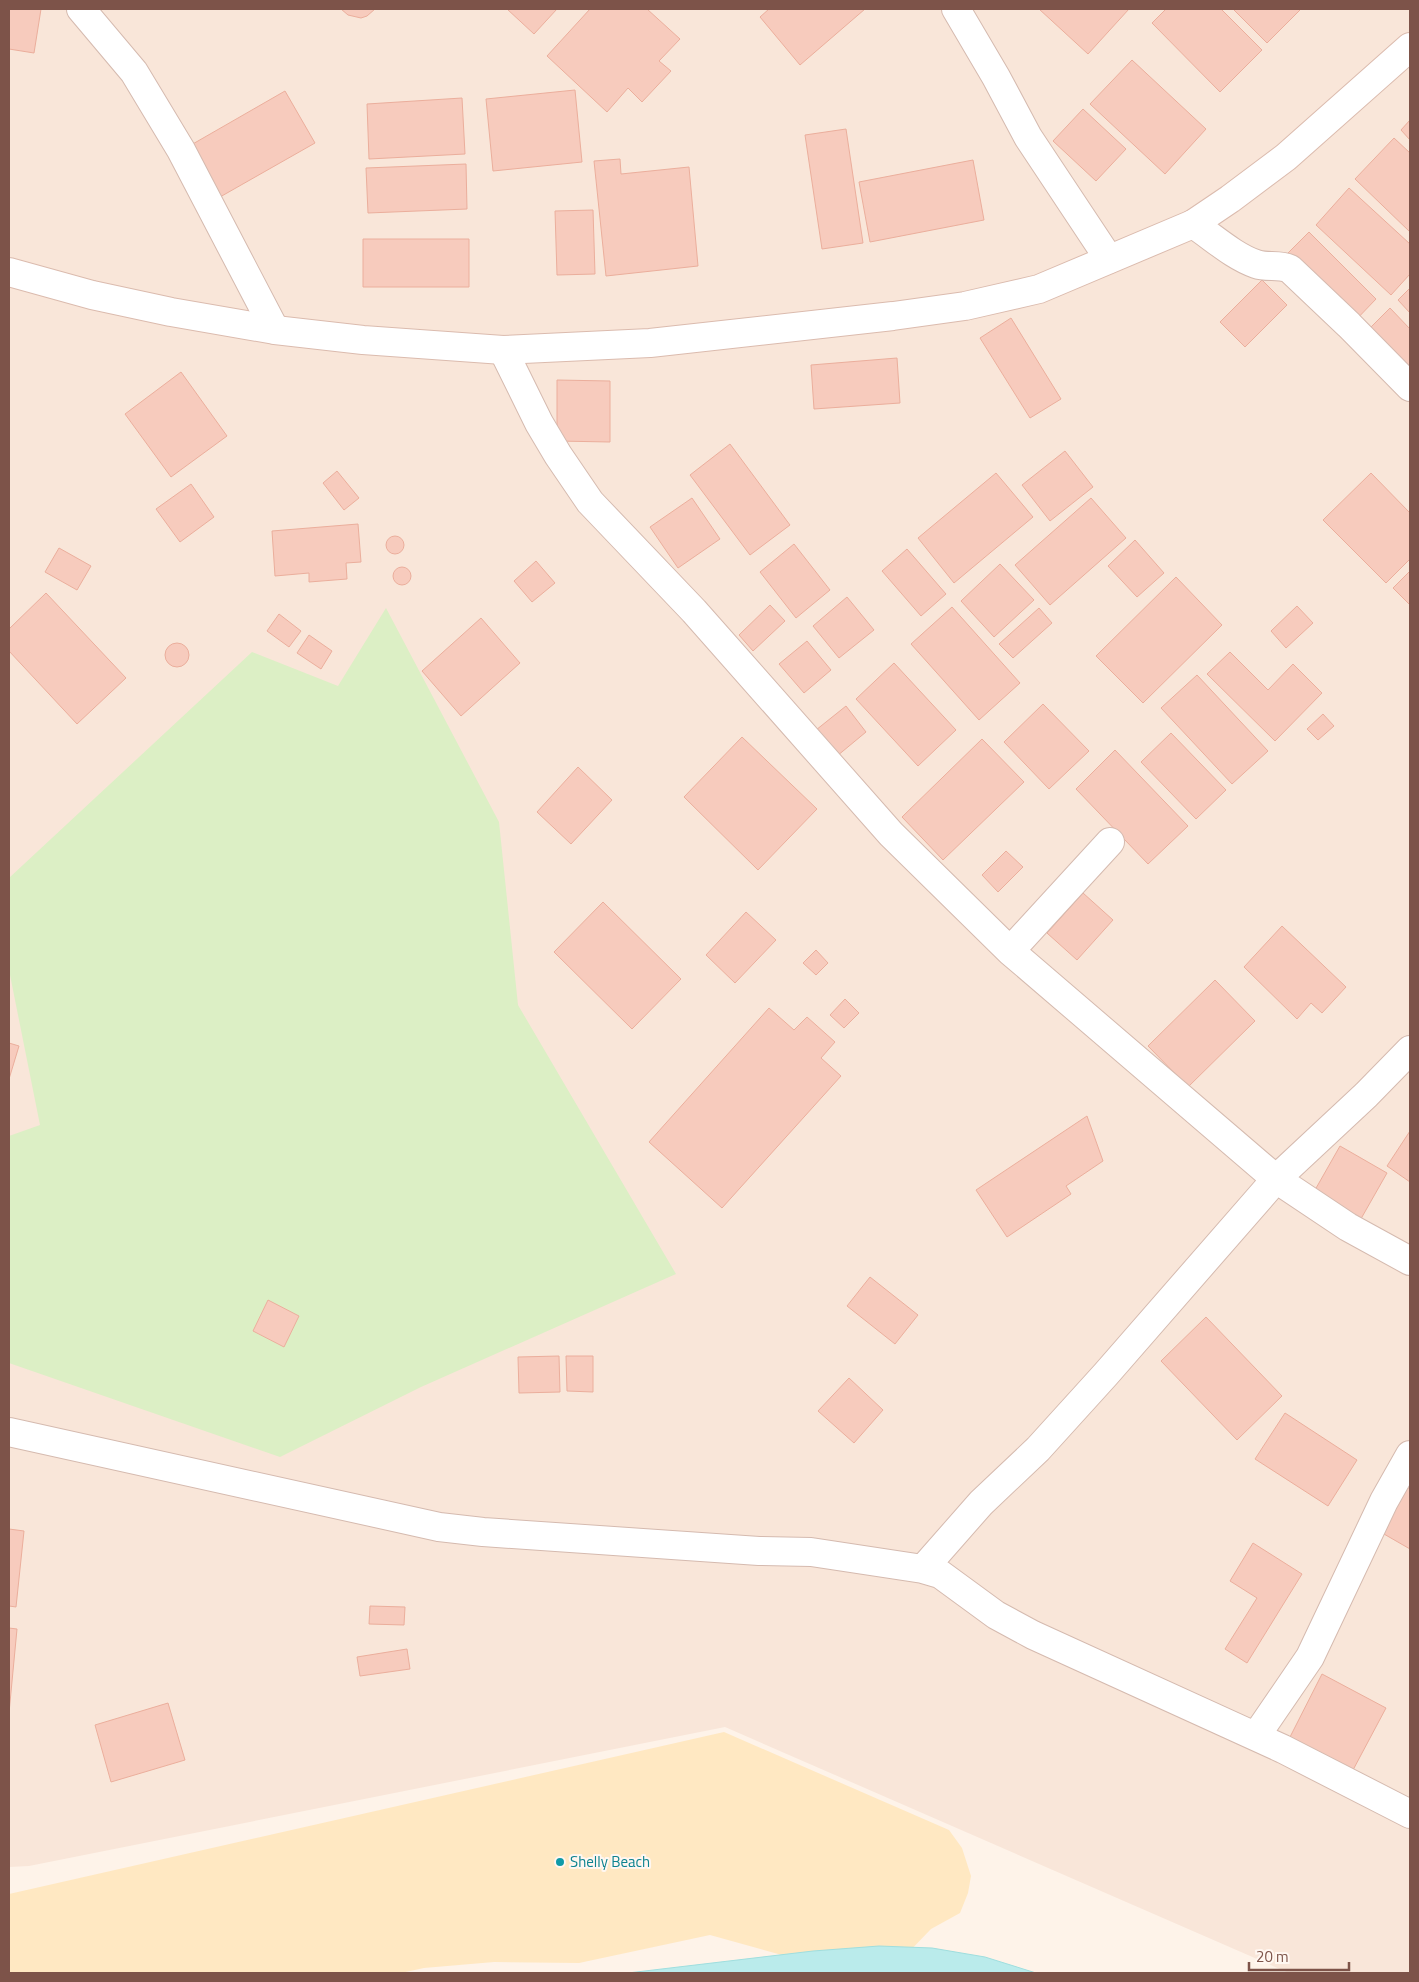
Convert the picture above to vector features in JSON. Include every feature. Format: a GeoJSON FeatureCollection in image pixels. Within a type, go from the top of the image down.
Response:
{"type":"FeatureCollection","features":[{"type":"Feature","properties":{"kind":"street"},"geometry":{"type":"LineString","coordinates":[[81,9],[134,72],[181,150],[275,330]]}},
{"type":"Feature","properties":{"kind":"street"},"geometry":{"type":"LineString","coordinates":[[956,9],[1028,138],[1109,259]]}},
{"type":"Feature","properties":{"kind":"street"},"geometry":{"type":"LineString","coordinates":[[9,272],[92,295],[171,312],[275,330],[363,340],[503,350],[650,343],[894,316],[956,307],[1039,289],[1193,224],[1286,157],[1410,47]]}},
{"type":"Feature","properties":{"kind":"street"},"geometry":{"type":"LineString","coordinates":[[1193,224],[1244,259],[1259,265],[1278,265],[1290,269],[1336,312],[1410,387]]}},
{"type":"Feature","properties":{"kind":"street"},"geometry":{"type":"LineString","coordinates":[[503,350],[539,423],[590,502],[694,611],[891,834],[1010,951],[1276,1179],[1348,1227],[1410,1261]]}},
{"type":"Feature","properties":{"kind":"street"},"geometry":{"type":"LineString","coordinates":[[1010,951],[1110,842]]}},
{"type":"Feature","properties":{"kind":"street"},"geometry":{"type":"LineString","coordinates":[[923,1569],[981,1503],[1044,1442],[1276,1179],[1366,1095],[1410,1050]]}},
{"type":"Feature","properties":{"kind":"street"},"geometry":{"type":"LineString","coordinates":[[9,1432],[439,1527],[493,1533],[759,1551],[811,1552],[877,1560],[923,1569],[940,1574],[996,1615],[1033,1635],[1256,1736],[1410,1814]]}},
{"type":"Feature","properties":{"kind":"street"},"geometry":{"type":"LineString","coordinates":[[1256,1736],[1310,1657],[1384,1501],[1410,1454]]}},
{"type":"Feature","properties":{"kind":"shaded area"},"geometry":{"type":"Polygon","coordinates":[[[9,9],[1410,9],[1410,1973],[1289,1973],[725,1727],[29,1866],[9,1867],[9,9]]]}},
{"type":"Feature","properties":{"kind":"green space"},"geometry":{"type":"Polygon","coordinates":[[[386,608],[499,822],[518,1005],[676,1274],[421,1387],[280,1457],[9,1363],[9,1136],[40,1125],[9,970],[9,878],[252,652],[338,686],[386,608]]]}},
{"type":"Feature","properties":{"kind":"sand","name":"Shelly Beach"},"geometry":{"type":"Polygon","coordinates":[[[724,1732],[949,1830],[962,1848],[971,1876],[968,1893],[960,1913],[931,1929],[904,1957],[871,1973],[789,1957],[710,1935],[579,1963],[494,1962],[424,1968],[401,1973],[9,1973],[9,1894],[724,1732]]]}},
{"type":"Feature","properties":{"kind":"water"},"geometry":{"type":"Polygon","coordinates":[[[879,1946],[932,1948],[985,1957],[1036,1973],[628,1973],[813,1951],[879,1946]]]}},
{"type":"Feature","properties":{"kind":"building"},"geometry":{"type":"Polygon","coordinates":[[[9,9],[41,9],[34,53],[9,49],[9,9]]]}},
{"type":"Feature","properties":{"kind":"building"},"geometry":{"type":"Polygon","coordinates":[[[341,9],[375,9],[367,16],[361,18],[348,15],[341,9]]]}},
{"type":"Feature","properties":{"kind":"building"},"geometry":{"type":"Polygon","coordinates":[[[507,9],[557,9],[534,34],[507,9]]]}},
{"type":"Feature","properties":{"kind":"building"},"geometry":{"type":"Polygon","coordinates":[[[590,9],[647,9],[680,39],[659,61],[671,71],[642,102],[628,88],[607,112],[547,56],[590,9]]]}},
{"type":"Feature","properties":{"kind":"building"},"geometry":{"type":"Polygon","coordinates":[[[769,9],[865,9],[800,65],[760,17],[769,9]]]}},
{"type":"Feature","properties":{"kind":"building"},"geometry":{"type":"Polygon","coordinates":[[[1039,9],[1129,9],[1088,54],[1039,9]]]}},
{"type":"Feature","properties":{"kind":"building"},"geometry":{"type":"Polygon","coordinates":[[[1166,9],[1221,9],[1262,50],[1220,92],[1152,23],[1166,9]]]}},
{"type":"Feature","properties":{"kind":"building"},"geometry":{"type":"Polygon","coordinates":[[[1233,9],[1301,9],[1267,43],[1233,9]]]}},
{"type":"Feature","properties":{"kind":"building"},"geometry":{"type":"Polygon","coordinates":[[[1132,60],[1206,129],[1165,174],[1090,104],[1132,60]]]}},
{"type":"Feature","properties":{"kind":"building"},"geometry":{"type":"Polygon","coordinates":[[[575,90],[582,162],[493,171],[486,99],[575,90]]]}},
{"type":"Feature","properties":{"kind":"building"},"geometry":{"type":"Polygon","coordinates":[[[285,91],[315,143],[220,197],[191,145],[285,91]]]}},
{"type":"Feature","properties":{"kind":"building"},"geometry":{"type":"Polygon","coordinates":[[[462,98],[465,154],[369,159],[367,104],[462,98]]]}},
{"type":"Feature","properties":{"kind":"building"},"geometry":{"type":"Polygon","coordinates":[[[1083,109],[1126,149],[1096,181],[1053,141],[1083,109]]]}},
{"type":"Feature","properties":{"kind":"building"},"geometry":{"type":"Polygon","coordinates":[[[1410,120],[1410,140],[1401,130],[1410,120]]]}},
{"type":"Feature","properties":{"kind":"building"},"geometry":{"type":"Polygon","coordinates":[[[846,129],[863,243],[822,249],[805,135],[846,129]]]}},
{"type":"Feature","properties":{"kind":"building"},"geometry":{"type":"Polygon","coordinates":[[[1394,138],[1410,153],[1410,232],[1355,179],[1394,138]]]}},
{"type":"Feature","properties":{"kind":"building"},"geometry":{"type":"Polygon","coordinates":[[[620,159],[621,174],[689,167],[698,266],[606,276],[594,161],[620,159]]]}},
{"type":"Feature","properties":{"kind":"building"},"geometry":{"type":"Polygon","coordinates":[[[973,160],[984,220],[870,242],[859,182],[973,160]]]}},
{"type":"Feature","properties":{"kind":"building"},"geometry":{"type":"Polygon","coordinates":[[[466,164],[467,209],[368,213],[366,168],[466,164]]]}},
{"type":"Feature","properties":{"kind":"building"},"geometry":{"type":"Polygon","coordinates":[[[1349,188],[1410,244],[1410,274],[1391,295],[1316,225],[1349,188]]]}},
{"type":"Feature","properties":{"kind":"building"},"geometry":{"type":"Polygon","coordinates":[[[593,210],[595,274],[557,275],[555,211],[593,210]]]}},
{"type":"Feature","properties":{"kind":"building"},"geometry":{"type":"Polygon","coordinates":[[[1309,232],[1376,299],[1352,324],[1284,257],[1309,232]]]}},
{"type":"Feature","properties":{"kind":"building"},"geometry":{"type":"Polygon","coordinates":[[[363,239],[469,239],[469,287],[363,287],[363,239]]]}},
{"type":"Feature","properties":{"kind":"building"},"geometry":{"type":"Polygon","coordinates":[[[1262,280],[1287,305],[1245,347],[1220,322],[1262,280]]]}},
{"type":"Feature","properties":{"kind":"building"},"geometry":{"type":"Polygon","coordinates":[[[1410,288],[1410,313],[1398,300],[1410,288]]]}},
{"type":"Feature","properties":{"kind":"building"},"geometry":{"type":"Polygon","coordinates":[[[1390,308],[1410,329],[1410,374],[1368,330],[1390,308]]]}},
{"type":"Feature","properties":{"kind":"building"},"geometry":{"type":"Polygon","coordinates":[[[1011,318],[1061,399],[1030,418],[980,338],[1011,318]]]}},
{"type":"Feature","properties":{"kind":"building"},"geometry":{"type":"Polygon","coordinates":[[[897,358],[900,403],[814,409],[811,365],[897,358]]]}},
{"type":"Feature","properties":{"kind":"building"},"geometry":{"type":"Polygon","coordinates":[[[181,372],[227,436],[171,477],[125,414],[181,372]]]}},
{"type":"Feature","properties":{"kind":"building"},"geometry":{"type":"Polygon","coordinates":[[[557,380],[610,381],[610,442],[557,441],[557,380]]]}},
{"type":"Feature","properties":{"kind":"building"},"geometry":{"type":"Polygon","coordinates":[[[730,444],[790,525],[750,555],[690,475],[730,444]]]}},
{"type":"Feature","properties":{"kind":"building"},"geometry":{"type":"Polygon","coordinates":[[[1065,451],[1093,487],[1050,521],[1022,485],[1065,451]]]}},
{"type":"Feature","properties":{"kind":"building"},"geometry":{"type":"Polygon","coordinates":[[[337,471],[359,498],[344,510],[323,483],[337,471]]]}},
{"type":"Feature","properties":{"kind":"building"},"geometry":{"type":"Polygon","coordinates":[[[996,473],[1033,517],[954,583],[918,538],[996,473]]]}},
{"type":"Feature","properties":{"kind":"building"},"geometry":{"type":"Polygon","coordinates":[[[1371,473],[1410,513],[1410,559],[1386,583],[1323,520],[1371,473]]]}},
{"type":"Feature","properties":{"kind":"building"},"geometry":{"type":"Polygon","coordinates":[[[191,484],[214,517],[180,542],[156,509],[191,484]]]}},
{"type":"Feature","properties":{"kind":"building"},"geometry":{"type":"Polygon","coordinates":[[[692,498],[720,539],[678,568],[650,527],[692,498]]]}},
{"type":"Feature","properties":{"kind":"building"},"geometry":{"type":"Polygon","coordinates":[[[1091,498],[1126,538],[1050,605],[1015,565],[1091,498]]]}},
{"type":"Feature","properties":{"kind":"building"},"geometry":{"type":"Polygon","coordinates":[[[358,524],[361,562],[346,563],[347,579],[309,582],[309,573],[275,576],[272,531],[358,524]]]}},
{"type":"Feature","properties":{"kind":"building"},"geometry":{"type":"Polygon","coordinates":[[[391,536],[399,536],[404,541],[402,552],[391,554],[386,549],[386,541],[391,536]]]}},
{"type":"Feature","properties":{"kind":"building"},"geometry":{"type":"Polygon","coordinates":[[[1135,540],[1164,573],[1137,597],[1108,566],[1135,540]]]}},
{"type":"Feature","properties":{"kind":"building"},"geometry":{"type":"Polygon","coordinates":[[[794,544],[830,590],[796,618],[760,572],[794,544]]]}},
{"type":"Feature","properties":{"kind":"building"},"geometry":{"type":"Polygon","coordinates":[[[59,548],[91,566],[77,590],[45,572],[59,548]]]}},
{"type":"Feature","properties":{"kind":"building"},"geometry":{"type":"Polygon","coordinates":[[[907,549],[946,594],[921,616],[882,571],[907,549]]]}},
{"type":"Feature","properties":{"kind":"building"},"geometry":{"type":"Polygon","coordinates":[[[536,561],[555,583],[532,602],[514,581],[536,561]]]}},
{"type":"Feature","properties":{"kind":"building"},"geometry":{"type":"Polygon","coordinates":[[[1000,564],[1034,600],[994,637],[961,601],[1000,564]]]}},
{"type":"Feature","properties":{"kind":"building"},"geometry":{"type":"Polygon","coordinates":[[[402,567],[409,569],[411,576],[409,583],[402,585],[395,583],[393,576],[395,569],[402,567]]]}},
{"type":"Feature","properties":{"kind":"building"},"geometry":{"type":"Polygon","coordinates":[[[1410,571],[1410,605],[1393,588],[1410,571]]]}},
{"type":"Feature","properties":{"kind":"building"},"geometry":{"type":"Polygon","coordinates":[[[1176,577],[1222,625],[1143,703],[1096,656],[1176,577]]]}},
{"type":"Feature","properties":{"kind":"building"},"geometry":{"type":"Polygon","coordinates":[[[46,593],[126,678],[77,724],[9,651],[9,629],[46,593]]]}},
{"type":"Feature","properties":{"kind":"building"},"geometry":{"type":"Polygon","coordinates":[[[847,597],[874,630],[839,658],[813,626],[847,597]]]}},
{"type":"Feature","properties":{"kind":"building"},"geometry":{"type":"Polygon","coordinates":[[[770,605],[785,621],[753,651],[739,635],[770,605]]]}},
{"type":"Feature","properties":{"kind":"building"},"geometry":{"type":"Polygon","coordinates":[[[1297,606],[1313,623],[1286,648],[1271,631],[1297,606]]]}},
{"type":"Feature","properties":{"kind":"building"},"geometry":{"type":"Polygon","coordinates":[[[952,607],[1020,683],[979,720],[911,644],[952,607]]]}},
{"type":"Feature","properties":{"kind":"building"},"geometry":{"type":"Polygon","coordinates":[[[1039,608],[1052,623],[1013,658],[999,644],[1039,608]]]}},
{"type":"Feature","properties":{"kind":"building"},"geometry":{"type":"Polygon","coordinates":[[[279,614],[301,631],[289,647],[267,631],[279,614]]]}},
{"type":"Feature","properties":{"kind":"building"},"geometry":{"type":"Polygon","coordinates":[[[481,618],[520,663],[461,716],[422,671],[481,618]]]}},
{"type":"Feature","properties":{"kind":"building"},"geometry":{"type":"Polygon","coordinates":[[[309,635],[332,651],[321,669],[297,653],[309,635]]]}},
{"type":"Feature","properties":{"kind":"building"},"geometry":{"type":"Polygon","coordinates":[[[807,641],[831,670],[804,693],[779,664],[807,641]]]}},
{"type":"Feature","properties":{"kind":"building"},"geometry":{"type":"Polygon","coordinates":[[[177,643],[185,647],[189,655],[185,663],[177,667],[169,663],[165,655],[169,647],[177,643]]]}},
{"type":"Feature","properties":{"kind":"building"},"geometry":{"type":"Polygon","coordinates":[[[1230,652],[1268,690],[1293,664],[1322,693],[1275,741],[1207,674],[1230,652]]]}},
{"type":"Feature","properties":{"kind":"building"},"geometry":{"type":"Polygon","coordinates":[[[894,663],[956,730],[918,766],[856,699],[894,663]]]}},
{"type":"Feature","properties":{"kind":"building"},"geometry":{"type":"Polygon","coordinates":[[[1197,675],[1268,751],[1232,784],[1161,708],[1197,675]]]}},
{"type":"Feature","properties":{"kind":"building"},"geometry":{"type":"Polygon","coordinates":[[[1043,704],[1089,751],[1049,789],[1004,742],[1043,704]]]}},
{"type":"Feature","properties":{"kind":"building"},"geometry":{"type":"Polygon","coordinates":[[[846,706],[866,732],[837,756],[816,730],[846,706]]]}},
{"type":"Feature","properties":{"kind":"building"},"geometry":{"type":"Polygon","coordinates":[[[1323,714],[1334,726],[1318,740],[1307,729],[1323,714]]]}},
{"type":"Feature","properties":{"kind":"building"},"geometry":{"type":"Polygon","coordinates":[[[1171,733],[1226,790],[1196,819],[1141,762],[1171,733]]]}},
{"type":"Feature","properties":{"kind":"building"},"geometry":{"type":"Polygon","coordinates":[[[742,737],[817,809],[758,870],[684,797],[742,737]]]}},
{"type":"Feature","properties":{"kind":"building"},"geometry":{"type":"Polygon","coordinates":[[[982,739],[1024,782],[943,860],[902,817],[982,739]]]}},
{"type":"Feature","properties":{"kind":"building"},"geometry":{"type":"Polygon","coordinates":[[[1115,750],[1188,826],[1148,864],[1076,789],[1115,750]]]}},
{"type":"Feature","properties":{"kind":"building"},"geometry":{"type":"Polygon","coordinates":[[[578,767],[612,800],[571,844],[537,812],[578,767]]]}},
{"type":"Feature","properties":{"kind":"building"},"geometry":{"type":"Polygon","coordinates":[[[1006,851],[1023,867],[998,892],[982,875],[1006,851]]]}},
{"type":"Feature","properties":{"kind":"building"},"geometry":{"type":"Polygon","coordinates":[[[1083,893],[1113,920],[1077,960],[1047,933],[1083,893]]]}},
{"type":"Feature","properties":{"kind":"building"},"geometry":{"type":"Polygon","coordinates":[[[603,902],[681,979],[632,1029],[554,952],[603,902]]]}},
{"type":"Feature","properties":{"kind":"building"},"geometry":{"type":"Polygon","coordinates":[[[746,912],[776,940],[735,983],[706,955],[746,912]]]}},
{"type":"Feature","properties":{"kind":"building"},"geometry":{"type":"Polygon","coordinates":[[[1282,926],[1346,987],[1322,1013],[1311,1003],[1297,1019],[1244,967],[1282,926]]]}},
{"type":"Feature","properties":{"kind":"building"},"geometry":{"type":"Polygon","coordinates":[[[816,950],[828,963],[816,975],[803,963],[816,950]]]}},
{"type":"Feature","properties":{"kind":"building"},"geometry":{"type":"Polygon","coordinates":[[[1215,980],[1255,1021],[1188,1087],[1148,1046],[1215,980]]]}},
{"type":"Feature","properties":{"kind":"building"},"geometry":{"type":"Polygon","coordinates":[[[845,999],[859,1013],[844,1028],[830,1015],[845,999]]]}},
{"type":"Feature","properties":{"kind":"building"},"geometry":{"type":"Polygon","coordinates":[[[769,1008],[794,1030],[807,1017],[835,1042],[821,1058],[841,1076],[722,1208],[649,1142],[769,1008]]]}},
{"type":"Feature","properties":{"kind":"building"},"geometry":{"type":"Polygon","coordinates":[[[9,1043],[19,1046],[9,1079],[9,1043]]]}},
{"type":"Feature","properties":{"kind":"building"},"geometry":{"type":"Polygon","coordinates":[[[1087,1116],[1103,1161],[1066,1186],[1071,1194],[1007,1237],[976,1190],[1087,1116]]]}},
{"type":"Feature","properties":{"kind":"building"},"geometry":{"type":"Polygon","coordinates":[[[1410,1131],[1410,1182],[1387,1166],[1410,1131]]]}},
{"type":"Feature","properties":{"kind":"building"},"geometry":{"type":"Polygon","coordinates":[[[1340,1146],[1387,1173],[1358,1224],[1311,1197],[1340,1146]]]}},
{"type":"Feature","properties":{"kind":"building"},"geometry":{"type":"Polygon","coordinates":[[[870,1277],[918,1315],[895,1344],[847,1306],[870,1277]]]}},
{"type":"Feature","properties":{"kind":"building"},"geometry":{"type":"Polygon","coordinates":[[[268,1300],[299,1316],[284,1347],[253,1331],[268,1300]]]}},
{"type":"Feature","properties":{"kind":"building"},"geometry":{"type":"Polygon","coordinates":[[[1206,1317],[1282,1396],[1237,1440],[1161,1361],[1206,1317]]]}},
{"type":"Feature","properties":{"kind":"building"},"geometry":{"type":"Polygon","coordinates":[[[559,1356],[560,1392],[519,1393],[518,1357],[559,1356]]]}},
{"type":"Feature","properties":{"kind":"building"},"geometry":{"type":"Polygon","coordinates":[[[566,1356],[593,1356],[593,1392],[567,1391],[566,1356]]]}},
{"type":"Feature","properties":{"kind":"building"},"geometry":{"type":"Polygon","coordinates":[[[849,1378],[883,1410],[854,1443],[818,1411],[849,1378]]]}},
{"type":"Feature","properties":{"kind":"building"},"geometry":{"type":"Polygon","coordinates":[[[1285,1413],[1357,1460],[1328,1506],[1255,1459],[1285,1413]]]}},
{"type":"Feature","properties":{"kind":"building"},"geometry":{"type":"Polygon","coordinates":[[[1403,1485],[1410,1489],[1410,1549],[1377,1530],[1403,1485]]]}},
{"type":"Feature","properties":{"kind":"building"},"geometry":{"type":"Polygon","coordinates":[[[9,1529],[24,1531],[16,1607],[9,1606],[9,1529]]]}},
{"type":"Feature","properties":{"kind":"building"},"geometry":{"type":"Polygon","coordinates":[[[1253,1543],[1302,1574],[1247,1663],[1225,1649],[1257,1598],[1230,1581],[1253,1543]]]}},
{"type":"Feature","properties":{"kind":"building"},"geometry":{"type":"Polygon","coordinates":[[[370,1606],[405,1607],[404,1625],[369,1624],[370,1606]]]}},
{"type":"Feature","properties":{"kind":"building"},"geometry":{"type":"Polygon","coordinates":[[[9,1628],[17,1629],[9,1713],[9,1628]]]}},
{"type":"Feature","properties":{"kind":"building"},"geometry":{"type":"Polygon","coordinates":[[[407,1649],[410,1669],[360,1676],[357,1657],[407,1649]]]}},
{"type":"Feature","properties":{"kind":"building"},"geometry":{"type":"Polygon","coordinates":[[[1322,1674],[1386,1708],[1353,1770],[1290,1737],[1322,1674]]]}},
{"type":"Feature","properties":{"kind":"building"},"geometry":{"type":"Polygon","coordinates":[[[168,1703],[185,1760],[111,1782],[95,1725],[168,1703]]]}},
{"type":"Feature","properties":{"kind":"place","name":"Shelly Beach"},"geometry":{"type":"Point","coordinates":[560,1862]}}]}
